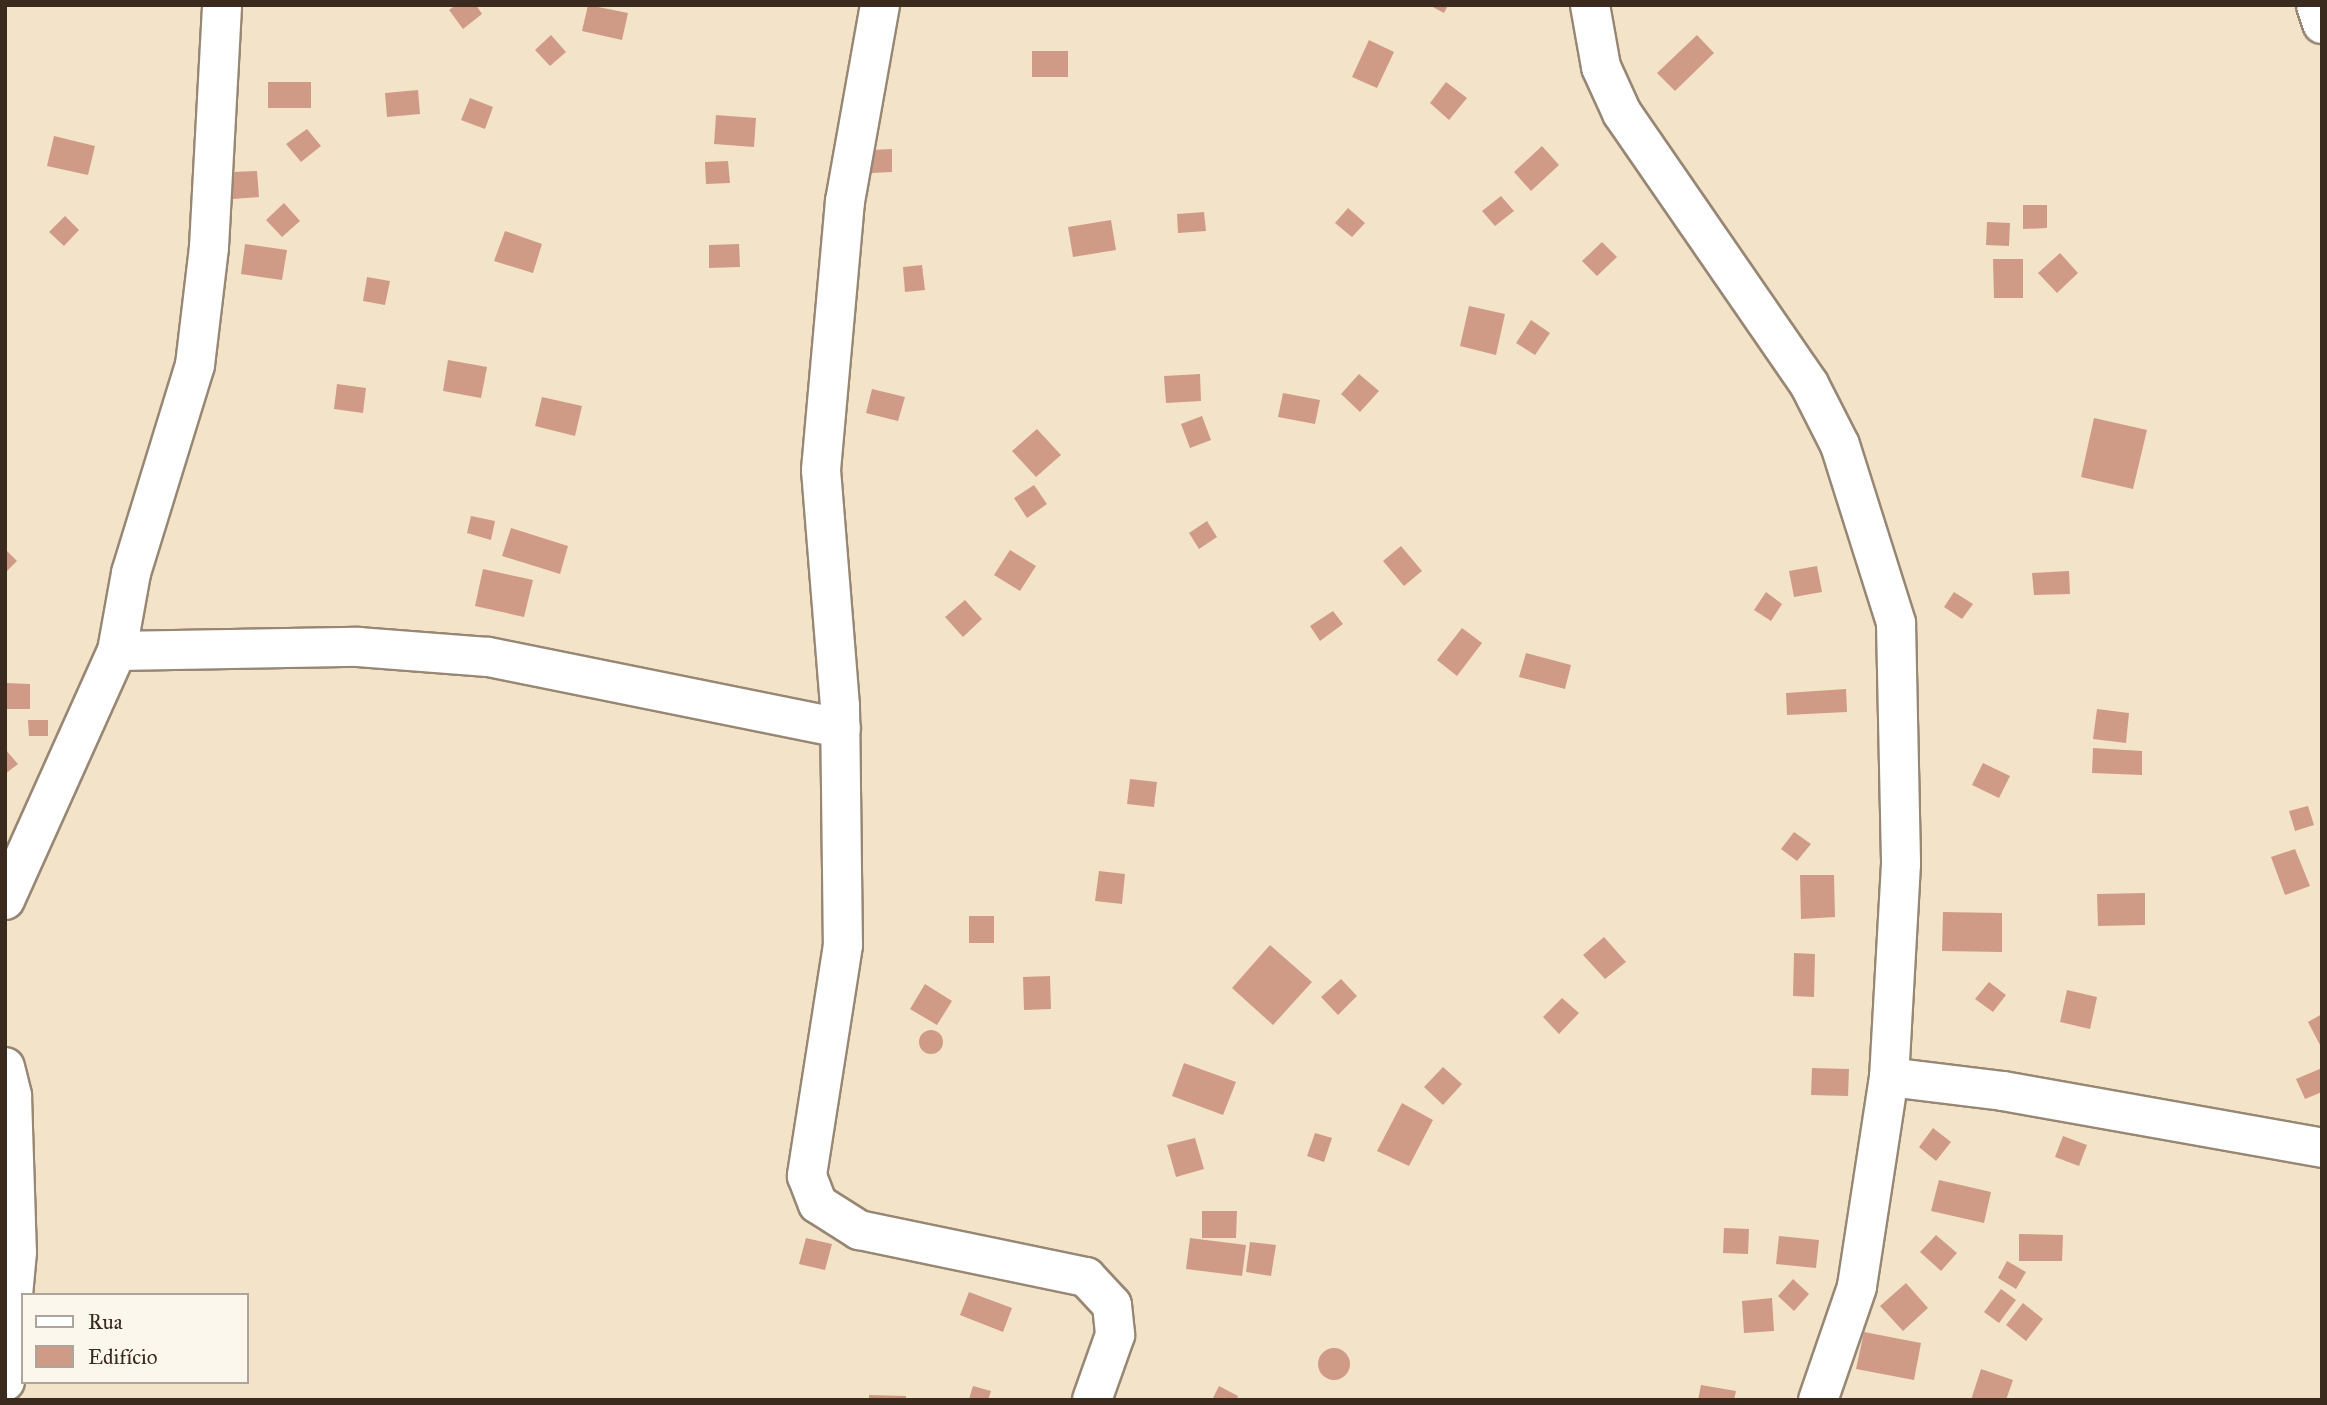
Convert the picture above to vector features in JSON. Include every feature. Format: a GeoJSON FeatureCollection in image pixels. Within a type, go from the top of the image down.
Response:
{"type":"FeatureCollection","features":[{"type":"Feature","properties":{"kind":"street"},"geometry":{"type":"LineString","coordinates":[[5,900],[117,651],[131,573],[182,417],[203,321],[222,5]]}},
{"type":"Feature","properties":{"kind":"street"},"geometry":{"type":"LineString","coordinates":[[880,5],[845,201],[821,470],[841,728],[843,945],[807,1176],[818,1204],[859,1230],[1086,1277],[1112,1305],[1115,1335],[1092,1400]]}},
{"type":"Feature","properties":{"kind":"street"},"geometry":{"type":"LineString","coordinates":[[1590,5],[1601,67],[1622,113],[1809,384],[1873,535],[1896,622],[1900,916],[1889,1077],[1857,1287],[1818,1400]]}},
{"type":"Feature","properties":{"kind":"street"},"geometry":{"type":"LineString","coordinates":[[2316,5],[2322,24]]}},
{"type":"Feature","properties":{"kind":"street"},"geometry":{"type":"LineString","coordinates":[[117,651],[358,646],[488,657],[841,728]]}},
{"type":"Feature","properties":{"kind":"street"},"geometry":{"type":"LineString","coordinates":[[5,1067],[12,1096],[17,1252],[5,1381]]}},
{"type":"Feature","properties":{"kind":"street"},"geometry":{"type":"LineString","coordinates":[[1889,1077],[2003,1091],[2322,1148]]}},
{"type":"Feature","properties":{"kind":"building"},"geometry":{"type":"Polygon","coordinates":[[[456,5],[476,5],[482,14],[463,29],[449,10],[456,5]]]}},
{"type":"Feature","properties":{"kind":"building"},"geometry":{"type":"Polygon","coordinates":[[[588,5],[628,13],[622,40],[582,31],[588,5]]]}},
{"type":"Feature","properties":{"kind":"building"},"geometry":{"type":"Polygon","coordinates":[[[1429,5],[1448,5],[1444,13],[1429,5]]]}},
{"type":"Feature","properties":{"kind":"building"},"geometry":{"type":"Polygon","coordinates":[[[551,35],[566,52],[550,66],[535,50],[551,35]]]}},
{"type":"Feature","properties":{"kind":"building"},"geometry":{"type":"Polygon","coordinates":[[[1697,35],[1714,53],[1675,91],[1657,73],[1697,35]]]}},
{"type":"Feature","properties":{"kind":"building"},"geometry":{"type":"Polygon","coordinates":[[[1369,40],[1394,52],[1377,88],[1352,77],[1369,40]]]}},
{"type":"Feature","properties":{"kind":"building"},"geometry":{"type":"Polygon","coordinates":[[[1032,51],[1068,51],[1068,77],[1032,77],[1032,51]]]}},
{"type":"Feature","properties":{"kind":"building"},"geometry":{"type":"Polygon","coordinates":[[[268,82],[311,82],[311,108],[268,108],[268,82]]]}},
{"type":"Feature","properties":{"kind":"building"},"geometry":{"type":"Polygon","coordinates":[[[1446,82],[1467,98],[1449,120],[1430,103],[1446,82]]]}},
{"type":"Feature","properties":{"kind":"building"},"geometry":{"type":"Polygon","coordinates":[[[418,90],[420,114],[387,117],[385,93],[418,90]]]}},
{"type":"Feature","properties":{"kind":"building"},"geometry":{"type":"Polygon","coordinates":[[[470,98],[493,107],[485,129],[461,120],[470,98]]]}},
{"type":"Feature","properties":{"kind":"building"},"geometry":{"type":"Polygon","coordinates":[[[716,115],[756,118],[754,147],[714,144],[716,115]]]}},
{"type":"Feature","properties":{"kind":"building"},"geometry":{"type":"Polygon","coordinates":[[[307,129],[321,146],[301,162],[286,144],[307,129]]]}},
{"type":"Feature","properties":{"kind":"building"},"geometry":{"type":"Polygon","coordinates":[[[54,136],[95,146],[88,175],[47,166],[54,136]]]}},
{"type":"Feature","properties":{"kind":"building"},"geometry":{"type":"Polygon","coordinates":[[[1542,146],[1559,165],[1531,191],[1514,172],[1542,146]]]}},
{"type":"Feature","properties":{"kind":"building"},"geometry":{"type":"Polygon","coordinates":[[[892,149],[892,172],[872,173],[871,150],[892,149]]]}},
{"type":"Feature","properties":{"kind":"building"},"geometry":{"type":"Polygon","coordinates":[[[728,161],[730,183],[706,184],[705,162],[728,161]]]}},
{"type":"Feature","properties":{"kind":"building"},"geometry":{"type":"Polygon","coordinates":[[[257,171],[259,197],[233,199],[231,172],[257,171]]]}},
{"type":"Feature","properties":{"kind":"building"},"geometry":{"type":"Polygon","coordinates":[[[1501,196],[1514,211],[1495,226],[1482,211],[1501,196]]]}},
{"type":"Feature","properties":{"kind":"building"},"geometry":{"type":"Polygon","coordinates":[[[284,203],[300,221],[282,237],[266,220],[284,203]]]}},
{"type":"Feature","properties":{"kind":"building"},"geometry":{"type":"Polygon","coordinates":[[[2023,205],[2047,205],[2047,228],[2023,229],[2023,205]]]}},
{"type":"Feature","properties":{"kind":"building"},"geometry":{"type":"Polygon","coordinates":[[[1348,208],[1365,223],[1352,237],[1335,223],[1348,208]]]}},
{"type":"Feature","properties":{"kind":"building"},"geometry":{"type":"Polygon","coordinates":[[[1204,212],[1206,231],[1178,233],[1177,214],[1204,212]]]}},
{"type":"Feature","properties":{"kind":"building"},"geometry":{"type":"Polygon","coordinates":[[[65,216],[79,230],[64,246],[49,232],[65,216]]]}},
{"type":"Feature","properties":{"kind":"building"},"geometry":{"type":"Polygon","coordinates":[[[1111,220],[1116,250],[1073,257],[1068,227],[1111,220]]]}},
{"type":"Feature","properties":{"kind":"building"},"geometry":{"type":"Polygon","coordinates":[[[1987,222],[2010,223],[2009,246],[1986,245],[1987,222]]]}},
{"type":"Feature","properties":{"kind":"building"},"geometry":{"type":"Polygon","coordinates":[[[505,231],[542,244],[533,273],[494,261],[505,231]]]}},
{"type":"Feature","properties":{"kind":"building"},"geometry":{"type":"Polygon","coordinates":[[[1602,242],[1617,257],[1597,276],[1582,261],[1602,242]]]}},
{"type":"Feature","properties":{"kind":"building"},"geometry":{"type":"Polygon","coordinates":[[[245,244],[287,250],[282,280],[241,274],[245,244]]]}},
{"type":"Feature","properties":{"kind":"building"},"geometry":{"type":"Polygon","coordinates":[[[739,244],[740,267],[709,268],[709,245],[739,244]]]}},
{"type":"Feature","properties":{"kind":"building"},"geometry":{"type":"Polygon","coordinates":[[[2060,253],[2078,273],[2057,293],[2038,273],[2060,253]]]}},
{"type":"Feature","properties":{"kind":"building"},"geometry":{"type":"Polygon","coordinates":[[[1993,259],[2023,259],[2023,298],[1994,298],[1993,259]]]}},
{"type":"Feature","properties":{"kind":"building"},"geometry":{"type":"Polygon","coordinates":[[[922,265],[925,290],[905,292],[903,267],[922,265]]]}},
{"type":"Feature","properties":{"kind":"building"},"geometry":{"type":"Polygon","coordinates":[[[367,277],[390,281],[385,305],[363,301],[367,277]]]}},
{"type":"Feature","properties":{"kind":"building"},"geometry":{"type":"Polygon","coordinates":[[[1469,306],[1505,314],[1496,355],[1460,346],[1469,306]]]}},
{"type":"Feature","properties":{"kind":"building"},"geometry":{"type":"Polygon","coordinates":[[[1531,320],[1550,333],[1535,355],[1516,343],[1531,320]]]}},
{"type":"Feature","properties":{"kind":"building"},"geometry":{"type":"Polygon","coordinates":[[[448,360],[487,367],[481,398],[443,391],[448,360]]]}},
{"type":"Feature","properties":{"kind":"building"},"geometry":{"type":"Polygon","coordinates":[[[1200,374],[1201,401],[1166,403],[1164,376],[1200,374]]]}},
{"type":"Feature","properties":{"kind":"building"},"geometry":{"type":"Polygon","coordinates":[[[1359,374],[1379,391],[1360,412],[1341,394],[1359,374]]]}},
{"type":"Feature","properties":{"kind":"building"},"geometry":{"type":"Polygon","coordinates":[[[337,384],[366,388],[363,413],[334,409],[337,384]]]}},
{"type":"Feature","properties":{"kind":"building"},"geometry":{"type":"Polygon","coordinates":[[[872,389],[905,397],[898,421],[866,413],[872,389]]]}},
{"type":"Feature","properties":{"kind":"building"},"geometry":{"type":"Polygon","coordinates":[[[1283,393],[1320,400],[1315,424],[1278,417],[1283,393]]]}},
{"type":"Feature","properties":{"kind":"building"},"geometry":{"type":"Polygon","coordinates":[[[542,397],[582,406],[575,436],[535,426],[542,397]]]}},
{"type":"Feature","properties":{"kind":"building"},"geometry":{"type":"Polygon","coordinates":[[[1202,416],[1211,440],[1190,448],[1181,424],[1202,416]]]}},
{"type":"Feature","properties":{"kind":"building"},"geometry":{"type":"Polygon","coordinates":[[[2094,418],[2147,430],[2133,489],[2081,477],[2094,418]]]}},
{"type":"Feature","properties":{"kind":"building"},"geometry":{"type":"Polygon","coordinates":[[[1037,429],[1061,455],[1036,477],[1012,451],[1037,429]]]}},
{"type":"Feature","properties":{"kind":"building"},"geometry":{"type":"Polygon","coordinates":[[[1034,485],[1047,504],[1027,518],[1014,498],[1034,485]]]}},
{"type":"Feature","properties":{"kind":"building"},"geometry":{"type":"Polygon","coordinates":[[[471,516],[495,521],[491,540],[467,533],[471,516]]]}},
{"type":"Feature","properties":{"kind":"building"},"geometry":{"type":"Polygon","coordinates":[[[1207,521],[1217,537],[1199,549],[1189,533],[1207,521]]]}},
{"type":"Feature","properties":{"kind":"building"},"geometry":{"type":"Polygon","coordinates":[[[511,528],[568,546],[560,574],[502,556],[511,528]]]}},
{"type":"Feature","properties":{"kind":"building"},"geometry":{"type":"Polygon","coordinates":[[[1401,546],[1422,571],[1404,586],[1383,561],[1401,546]]]}},
{"type":"Feature","properties":{"kind":"building"},"geometry":{"type":"Polygon","coordinates":[[[5,549],[17,561],[5,573],[5,549]]]}},
{"type":"Feature","properties":{"kind":"building"},"geometry":{"type":"Polygon","coordinates":[[[1010,550],[1036,566],[1020,591],[994,575],[1010,550]]]}},
{"type":"Feature","properties":{"kind":"building"},"geometry":{"type":"Polygon","coordinates":[[[1817,566],[1822,592],[1794,597],[1789,571],[1817,566]]]}},
{"type":"Feature","properties":{"kind":"building"},"geometry":{"type":"Polygon","coordinates":[[[483,569],[533,580],[524,617],[475,606],[483,569]]]}},
{"type":"Feature","properties":{"kind":"building"},"geometry":{"type":"Polygon","coordinates":[[[2069,571],[2070,594],[2034,595],[2032,573],[2069,571]]]}},
{"type":"Feature","properties":{"kind":"building"},"geometry":{"type":"Polygon","coordinates":[[[1766,592],[1782,604],[1771,621],[1754,610],[1766,592]]]}},
{"type":"Feature","properties":{"kind":"building"},"geometry":{"type":"Polygon","coordinates":[[[1954,592],[1973,604],[1962,619],[1944,607],[1954,592]]]}},
{"type":"Feature","properties":{"kind":"building"},"geometry":{"type":"Polygon","coordinates":[[[965,600],[982,619],[963,637],[945,617],[965,600]]]}},
{"type":"Feature","properties":{"kind":"building"},"geometry":{"type":"Polygon","coordinates":[[[1333,611],[1343,624],[1320,641],[1310,626],[1333,611]]]}},
{"type":"Feature","properties":{"kind":"building"},"geometry":{"type":"Polygon","coordinates":[[[1462,628],[1482,643],[1457,676],[1437,660],[1462,628]]]}},
{"type":"Feature","properties":{"kind":"building"},"geometry":{"type":"Polygon","coordinates":[[[1526,653],[1571,665],[1565,689],[1519,677],[1526,653]]]}},
{"type":"Feature","properties":{"kind":"building"},"geometry":{"type":"Polygon","coordinates":[[[5,683],[30,684],[30,709],[5,709],[5,683]]]}},
{"type":"Feature","properties":{"kind":"building"},"geometry":{"type":"Polygon","coordinates":[[[1846,689],[1847,712],[1787,715],[1786,693],[1846,689]]]}},
{"type":"Feature","properties":{"kind":"building"},"geometry":{"type":"Polygon","coordinates":[[[2097,709],[2129,713],[2126,743],[2093,739],[2097,709]]]}},
{"type":"Feature","properties":{"kind":"building"},"geometry":{"type":"Polygon","coordinates":[[[28,720],[48,720],[48,736],[29,736],[28,720]]]}},
{"type":"Feature","properties":{"kind":"building"},"geometry":{"type":"Polygon","coordinates":[[[2093,748],[2142,751],[2142,775],[2092,773],[2093,748]]]}},
{"type":"Feature","properties":{"kind":"building"},"geometry":{"type":"Polygon","coordinates":[[[5,749],[18,764],[5,774],[5,749]]]}},
{"type":"Feature","properties":{"kind":"building"},"geometry":{"type":"Polygon","coordinates":[[[1983,763],[2010,776],[1999,798],[1972,785],[1983,763]]]}},
{"type":"Feature","properties":{"kind":"building"},"geometry":{"type":"Polygon","coordinates":[[[1130,779],[1157,782],[1154,807],[1127,804],[1130,779]]]}},
{"type":"Feature","properties":{"kind":"building"},"geometry":{"type":"Polygon","coordinates":[[[2308,806],[2314,825],[2295,831],[2289,811],[2308,806]]]}},
{"type":"Feature","properties":{"kind":"building"},"geometry":{"type":"Polygon","coordinates":[[[1794,832],[1811,844],[1797,861],[1781,849],[1794,832]]]}},
{"type":"Feature","properties":{"kind":"building"},"geometry":{"type":"Polygon","coordinates":[[[2295,849],[2310,886],[2285,895],[2271,857],[2295,849]]]}},
{"type":"Feature","properties":{"kind":"building"},"geometry":{"type":"Polygon","coordinates":[[[1099,871],[1125,874],[1122,904],[1095,901],[1099,871]]]}},
{"type":"Feature","properties":{"kind":"building"},"geometry":{"type":"Polygon","coordinates":[[[1800,875],[1834,875],[1835,917],[1801,919],[1800,875]]]}},
{"type":"Feature","properties":{"kind":"building"},"geometry":{"type":"Polygon","coordinates":[[[2145,893],[2145,925],[2098,926],[2097,894],[2145,893]]]}},
{"type":"Feature","properties":{"kind":"building"},"geometry":{"type":"Polygon","coordinates":[[[1943,912],[2002,913],[2002,952],[1942,951],[1943,912]]]}},
{"type":"Feature","properties":{"kind":"building"},"geometry":{"type":"Polygon","coordinates":[[[969,916],[994,916],[994,943],[969,943],[969,916]]]}},
{"type":"Feature","properties":{"kind":"building"},"geometry":{"type":"Polygon","coordinates":[[[1604,937],[1626,962],[1605,979],[1583,955],[1604,937]]]}},
{"type":"Feature","properties":{"kind":"building"},"geometry":{"type":"Polygon","coordinates":[[[1270,945],[1312,982],[1273,1025],[1232,988],[1270,945]]]}},
{"type":"Feature","properties":{"kind":"building"},"geometry":{"type":"Polygon","coordinates":[[[1794,953],[1815,954],[1814,997],[1793,996],[1794,953]]]}},
{"type":"Feature","properties":{"kind":"building"},"geometry":{"type":"Polygon","coordinates":[[[1050,976],[1051,1009],[1024,1010],[1023,977],[1050,976]]]}},
{"type":"Feature","properties":{"kind":"building"},"geometry":{"type":"Polygon","coordinates":[[[1341,979],[1357,996],[1338,1015],[1321,997],[1341,979]]]}},
{"type":"Feature","properties":{"kind":"building"},"geometry":{"type":"Polygon","coordinates":[[[1989,982],[2006,995],[1993,1012],[1975,999],[1989,982]]]}},
{"type":"Feature","properties":{"kind":"building"},"geometry":{"type":"Polygon","coordinates":[[[925,984],[952,1001],[937,1025],[910,1009],[925,984]]]}},
{"type":"Feature","properties":{"kind":"building"},"geometry":{"type":"Polygon","coordinates":[[[2067,990],[2097,997],[2090,1029],[2060,1022],[2067,990]]]}},
{"type":"Feature","properties":{"kind":"building"},"geometry":{"type":"Polygon","coordinates":[[[1562,998],[1579,1013],[1559,1034],[1543,1017],[1562,998]]]}},
{"type":"Feature","properties":{"kind":"building"},"geometry":{"type":"Polygon","coordinates":[[[2322,1014],[2322,1044],[2320,1045],[2308,1022],[2322,1014]]]}},
{"type":"Feature","properties":{"kind":"building"},"geometry":{"type":"Polygon","coordinates":[[[931,1030],[939,1034],[943,1042],[939,1050],[931,1054],[923,1050],[919,1042],[923,1034],[931,1030]]]}},
{"type":"Feature","properties":{"kind":"building"},"geometry":{"type":"Polygon","coordinates":[[[1184,1063],[1236,1082],[1223,1115],[1172,1096],[1184,1063]]]}},
{"type":"Feature","properties":{"kind":"building"},"geometry":{"type":"Polygon","coordinates":[[[1443,1067],[1462,1084],[1443,1105],[1424,1087],[1443,1067]]]}},
{"type":"Feature","properties":{"kind":"building"},"geometry":{"type":"Polygon","coordinates":[[[1812,1068],[1849,1069],[1848,1096],[1811,1095],[1812,1068]]]}},
{"type":"Feature","properties":{"kind":"building"},"geometry":{"type":"Polygon","coordinates":[[[2322,1068],[2322,1092],[2305,1099],[2296,1079],[2322,1068]]]}},
{"type":"Feature","properties":{"kind":"building"},"geometry":{"type":"Polygon","coordinates":[[[1402,1103],[1433,1120],[1409,1166],[1377,1151],[1402,1103]]]}},
{"type":"Feature","properties":{"kind":"building"},"geometry":{"type":"Polygon","coordinates":[[[1933,1128],[1951,1142],[1936,1161],[1919,1147],[1933,1128]]]}},
{"type":"Feature","properties":{"kind":"building"},"geometry":{"type":"Polygon","coordinates":[[[1315,1133],[1332,1138],[1324,1162],[1307,1156],[1315,1133]]]}},
{"type":"Feature","properties":{"kind":"building"},"geometry":{"type":"Polygon","coordinates":[[[2063,1136],[2087,1145],[2079,1166],[2055,1157],[2063,1136]]]}},
{"type":"Feature","properties":{"kind":"building"},"geometry":{"type":"Polygon","coordinates":[[[1195,1138],[1204,1169],[1176,1177],[1167,1145],[1195,1138]]]}},
{"type":"Feature","properties":{"kind":"building"},"geometry":{"type":"Polygon","coordinates":[[[1939,1180],[1991,1192],[1984,1223],[1931,1211],[1939,1180]]]}},
{"type":"Feature","properties":{"kind":"building"},"geometry":{"type":"Polygon","coordinates":[[[1202,1211],[1237,1211],[1236,1238],[1202,1238],[1202,1211]]]}},
{"type":"Feature","properties":{"kind":"building"},"geometry":{"type":"Polygon","coordinates":[[[1724,1228],[1749,1229],[1748,1254],[1723,1253],[1724,1228]]]}},
{"type":"Feature","properties":{"kind":"building"},"geometry":{"type":"Polygon","coordinates":[[[2019,1234],[2063,1235],[2062,1261],[2019,1261],[2019,1234]]]}},
{"type":"Feature","properties":{"kind":"building"},"geometry":{"type":"Polygon","coordinates":[[[1936,1235],[1957,1253],[1941,1271],[1920,1252],[1936,1235]]]}},
{"type":"Feature","properties":{"kind":"building"},"geometry":{"type":"Polygon","coordinates":[[[1779,1236],[1819,1240],[1816,1268],[1776,1264],[1779,1236]]]}},
{"type":"Feature","properties":{"kind":"building"},"geometry":{"type":"Polygon","coordinates":[[[806,1238],[832,1244],[825,1270],[799,1264],[806,1238]]]}},
{"type":"Feature","properties":{"kind":"building"},"geometry":{"type":"Polygon","coordinates":[[[1190,1238],[1246,1245],[1242,1276],[1186,1269],[1190,1238]]]}},
{"type":"Feature","properties":{"kind":"building"},"geometry":{"type":"Polygon","coordinates":[[[1250,1242],[1276,1245],[1271,1276],[1246,1272],[1250,1242]]]}},
{"type":"Feature","properties":{"kind":"building"},"geometry":{"type":"Polygon","coordinates":[[[2007,1261],[2026,1272],[2016,1289],[1998,1278],[2007,1261]]]}},
{"type":"Feature","properties":{"kind":"building"},"geometry":{"type":"Polygon","coordinates":[[[1793,1279],[1809,1294],[1794,1311],[1778,1296],[1793,1279]]]}},
{"type":"Feature","properties":{"kind":"building"},"geometry":{"type":"Polygon","coordinates":[[[1906,1283],[1928,1308],[1903,1331],[1880,1306],[1906,1283]]]}},
{"type":"Feature","properties":{"kind":"building"},"geometry":{"type":"Polygon","coordinates":[[[2001,1289],[2016,1300],[1999,1323],[1984,1312],[2001,1289]]]}},
{"type":"Feature","properties":{"kind":"building"},"geometry":{"type":"Polygon","coordinates":[[[969,1292],[1012,1308],[1003,1332],[960,1315],[969,1292]]]}},
{"type":"Feature","properties":{"kind":"building"},"geometry":{"type":"Polygon","coordinates":[[[1772,1298],[1774,1331],[1744,1333],[1742,1301],[1772,1298]]]}},
{"type":"Feature","properties":{"kind":"building"},"geometry":{"type":"Polygon","coordinates":[[[2023,1303],[2043,1319],[2026,1341],[2006,1325],[2023,1303]]]}},
{"type":"Feature","properties":{"kind":"building"},"geometry":{"type":"Polygon","coordinates":[[[1864,1332],[1921,1343],[1914,1380],[1856,1369],[1864,1332]]]}},
{"type":"Feature","properties":{"kind":"building"},"geometry":{"type":"Polygon","coordinates":[[[1334,1348],[1346,1352],[1350,1364],[1346,1376],[1334,1380],[1322,1376],[1318,1364],[1322,1352],[1334,1348]]]}},
{"type":"Feature","properties":{"kind":"building"},"geometry":{"type":"Polygon","coordinates":[[[1981,1369],[2013,1380],[2006,1400],[1971,1400],[1981,1369]]]}},
{"type":"Feature","properties":{"kind":"building"},"geometry":{"type":"Polygon","coordinates":[[[1701,1385],[1736,1391],[1734,1400],[1698,1400],[1701,1385]]]}},
{"type":"Feature","properties":{"kind":"building"},"geometry":{"type":"Polygon","coordinates":[[[973,1386],[991,1391],[988,1400],[969,1399],[973,1386]]]}},
{"type":"Feature","properties":{"kind":"building"},"geometry":{"type":"Polygon","coordinates":[[[1219,1386],[1238,1396],[1237,1400],[1212,1400],[1219,1386]]]}},
{"type":"Feature","properties":{"kind":"building"},"geometry":{"type":"Polygon","coordinates":[[[869,1395],[906,1396],[906,1400],[869,1400],[869,1395]]]}}]}
